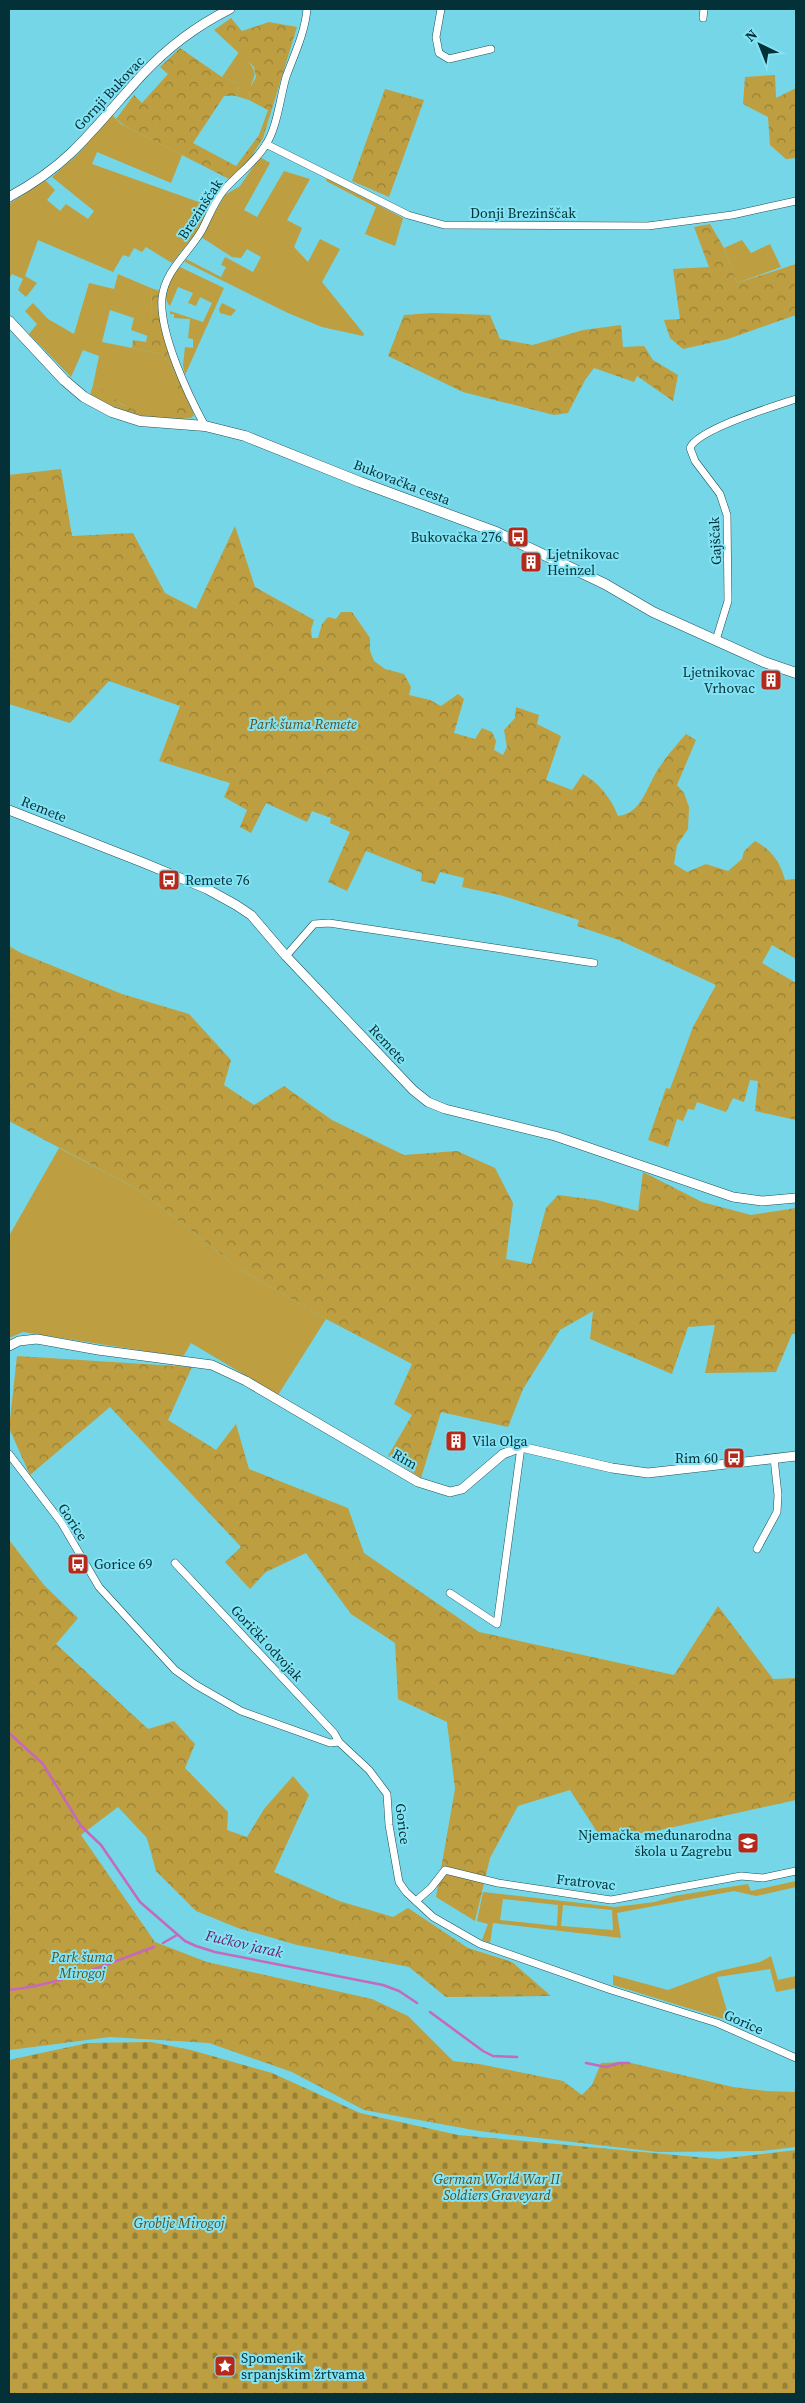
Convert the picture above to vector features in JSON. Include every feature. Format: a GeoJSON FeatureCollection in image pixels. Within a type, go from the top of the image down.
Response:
{"type":"FeatureCollection","features":[{"type":"Feature","properties":{"kind":"main road","name":"Bukovačka cesta"},"geometry":{"type":"LineString","coordinates":[[9,321],[64,380],[97,406],[140,422],[204,426],[245,436],[360,482],[496,532],[605,584],[653,612],[764,662],[796,673]]}},
{"type":"Feature","properties":{"kind":"street","name":"Gornji Bukovac"},"geometry":{"type":"LineString","coordinates":[[9,198],[40,178],[71,153],[144,73],[169,50],[203,24],[230,9]]}},
{"type":"Feature","properties":{"kind":"street","name":"Brezinščak"},"geometry":{"type":"LineString","coordinates":[[204,426],[189,396],[171,346],[164,319],[162,299],[164,288],[174,268],[201,231],[220,195],[266,144],[302,35],[307,9]]}},
{"type":"Feature","properties":{"kind":"street"},"geometry":{"type":"LineString","coordinates":[[441,9],[436,37],[438,53],[449,59],[491,50]]}},
{"type":"Feature","properties":{"kind":"street"},"geometry":{"type":"LineString","coordinates":[[703,18],[704,9]]}},
{"type":"Feature","properties":{"kind":"street","name":"Donji Brezinščak"},"geometry":{"type":"LineString","coordinates":[[266,144],[408,216],[444,225],[648,226],[732,215],[796,201]]}},
{"type":"Feature","properties":{"kind":"street","name":"Gajščak"},"geometry":{"type":"LineString","coordinates":[[716,640],[728,602],[727,515],[720,494],[695,461],[690,448],[701,436],[749,415],[796,399]]}},
{"type":"Feature","properties":{"kind":"street","name":"Remete"},"geometry":{"type":"LineString","coordinates":[[9,810],[207,889],[251,915],[286,956],[413,1090],[428,1102],[445,1109],[554,1136],[733,1196],[762,1200],[796,1198]]}},
{"type":"Feature","properties":{"kind":"street"},"geometry":{"type":"LineString","coordinates":[[286,956],[314,924],[329,923],[594,963]]}},
{"type":"Feature","properties":{"kind":"street","name":"Rim"},"geometry":{"type":"LineString","coordinates":[[9,1346],[19,1341],[36,1339],[98,1350],[212,1365],[246,1381],[418,1482],[436,1490],[450,1492],[462,1489],[503,1454],[521,1446]]}},
{"type":"Feature","properties":{"kind":"street"},"geometry":{"type":"LineString","coordinates":[[450,1593],[497,1624],[521,1446],[612,1468],[648,1473],[727,1466],[796,1456]]}},
{"type":"Feature","properties":{"kind":"street","name":"Gorice"},"geometry":{"type":"LineString","coordinates":[[9,1454],[61,1522],[99,1587],[176,1670],[196,1685],[240,1710],[330,1743],[339,1742],[369,1770],[387,1794],[389,1825],[399,1882],[406,1892],[433,1917],[480,1944],[611,1990],[717,2023],[796,2058]]}},
{"type":"Feature","properties":{"kind":"street"},"geometry":{"type":"LineString","coordinates":[[757,1549],[777,1512],[774,1458]]}},
{"type":"Feature","properties":{"kind":"street","name":"Gorički odvojak"},"geometry":{"type":"LineString","coordinates":[[175,1563],[334,1733],[339,1742]]}},
{"type":"Feature","properties":{"kind":"street","name":"Fratrovac"},"geometry":{"type":"LineString","coordinates":[[416,1901],[431,1888],[444,1870],[498,1883],[611,1900],[741,1876],[763,1878],[796,1870]]}},
{"type":"Feature","properties":{"kind":"green space"},"geometry":{"type":"Polygon","coordinates":[[[231,18],[242,31],[269,22],[297,27],[263,138],[251,157],[229,179],[125,126],[116,119],[134,95],[142,103],[168,74],[160,67],[180,48],[222,77],[240,84],[236,96],[224,96],[193,143],[236,166],[259,135],[268,110],[249,100],[250,88],[256,77],[254,67],[214,30],[231,18]]]}},
{"type":"Feature","properties":{"kind":"green space"},"geometry":{"type":"Polygon","coordinates":[[[239,52],[252,67],[255,75],[249,100],[236,96],[240,84],[222,77],[239,52]]]}},
{"type":"Feature","properties":{"kind":"green space"},"geometry":{"type":"Polygon","coordinates":[[[775,75],[776,98],[796,88],[796,158],[786,159],[770,145],[768,117],[743,104],[745,77],[775,75]]]}},
{"type":"Feature","properties":{"kind":"green space"},"geometry":{"type":"Polygon","coordinates":[[[385,89],[424,100],[389,197],[352,181],[385,89]]]}},
{"type":"Feature","properties":{"kind":"green space"},"geometry":{"type":"Polygon","coordinates":[[[112,115],[121,124],[182,155],[171,183],[97,152],[92,164],[210,206],[200,228],[172,263],[146,247],[142,252],[134,248],[129,257],[123,255],[113,272],[38,240],[25,276],[37,283],[26,297],[18,290],[23,279],[12,274],[9,279],[9,204],[45,180],[55,190],[47,200],[60,211],[66,204],[88,219],[94,211],[52,177],[77,155],[112,115]]]}},
{"type":"Feature","properties":{"kind":"green space"},"geometry":{"type":"Polygon","coordinates":[[[260,157],[270,163],[244,210],[257,217],[284,171],[310,179],[287,220],[302,228],[294,247],[308,262],[320,239],[340,249],[322,282],[364,334],[363,336],[322,327],[288,313],[185,262],[186,259],[221,277],[226,267],[221,265],[225,257],[253,272],[261,257],[247,249],[241,258],[232,257],[201,237],[225,195],[240,186],[260,157]]]}},
{"type":"Feature","properties":{"kind":"green space"},"geometry":{"type":"Polygon","coordinates":[[[327,178],[403,218],[395,246],[365,234],[376,207],[326,181],[327,178]]]}},
{"type":"Feature","properties":{"kind":"green space"},"geometry":{"type":"Polygon","coordinates":[[[710,224],[724,248],[737,283],[796,264],[796,315],[728,339],[683,349],[670,338],[664,320],[680,319],[673,269],[709,267],[694,227],[710,224]]]}},
{"type":"Feature","properties":{"kind":"green space"},"geometry":{"type":"Polygon","coordinates":[[[742,240],[751,253],[770,244],[781,267],[737,283],[724,248],[742,240]]]}},
{"type":"Feature","properties":{"kind":"green space"},"geometry":{"type":"Polygon","coordinates":[[[180,267],[224,288],[185,375],[183,365],[185,347],[193,348],[193,339],[188,338],[190,319],[174,318],[174,314],[170,314],[170,311],[203,322],[212,303],[200,297],[196,306],[188,303],[193,293],[178,287],[170,306],[167,302],[166,292],[170,281],[180,267]]]}},
{"type":"Feature","properties":{"kind":"green space"},"geometry":{"type":"Polygon","coordinates":[[[118,274],[151,288],[152,314],[148,336],[131,330],[134,318],[110,310],[102,342],[162,354],[171,365],[183,403],[171,411],[154,413],[137,410],[122,404],[93,385],[99,356],[83,350],[71,377],[29,334],[37,324],[25,311],[33,303],[48,319],[74,334],[89,283],[114,289],[118,274]]]}},
{"type":"Feature","properties":{"kind":"green space"},"geometry":{"type":"Polygon","coordinates":[[[151,288],[160,291],[171,356],[194,415],[191,418],[152,418],[127,412],[90,395],[93,385],[111,395],[123,405],[154,413],[170,411],[182,403],[171,365],[162,354],[132,348],[133,340],[146,342],[152,314],[151,288]]]}},
{"type":"Feature","properties":{"kind":"green space"},"geometry":{"type":"Polygon","coordinates":[[[222,303],[236,310],[231,316],[220,313],[219,309],[222,303]]]}},
{"type":"Feature","properties":{"kind":"green space"},"geometry":{"type":"Polygon","coordinates":[[[432,313],[490,315],[500,339],[533,345],[583,330],[621,325],[623,347],[644,346],[653,360],[678,375],[673,401],[637,376],[634,382],[594,368],[585,380],[568,413],[554,415],[463,392],[388,356],[404,315],[432,313]]]}},
{"type":"Feature","properties":{"kind":"green space","name":"Park šuma Remete"},"geometry":{"type":"Polygon","coordinates":[[[61,469],[72,536],[133,533],[165,593],[196,609],[235,526],[255,587],[314,620],[311,630],[312,638],[318,638],[322,624],[328,617],[336,619],[341,612],[352,612],[370,638],[370,651],[374,661],[385,669],[404,674],[411,687],[409,695],[430,700],[441,706],[458,694],[464,699],[454,733],[475,739],[482,728],[492,732],[496,741],[494,750],[503,755],[507,747],[504,730],[515,718],[516,707],[539,715],[537,724],[561,736],[546,780],[572,790],[583,774],[604,792],[618,816],[633,810],[643,798],[662,764],[686,734],[696,740],[677,785],[684,793],[689,807],[688,829],[677,845],[674,864],[687,872],[706,864],[728,871],[742,859],[744,851],[755,841],[766,848],[774,857],[781,868],[785,880],[795,879],[796,876],[796,959],[772,945],[762,963],[796,983],[796,1120],[755,1111],[758,1081],[750,1080],[744,1102],[733,1098],[726,1112],[697,1102],[694,1110],[688,1109],[683,1121],[677,1119],[668,1147],[648,1140],[666,1088],[670,1089],[693,1027],[716,985],[619,940],[577,926],[579,920],[500,895],[462,887],[464,878],[440,872],[435,884],[421,881],[422,873],[366,851],[347,891],[328,882],[350,832],[330,823],[331,818],[312,811],[307,822],[266,803],[251,833],[240,827],[247,810],[224,797],[230,783],[159,761],[180,706],[109,681],[70,723],[9,704],[9,475],[61,469]]]}},
{"type":"Feature","properties":{"kind":"green space"},"geometry":{"type":"Polygon","coordinates":[[[9,946],[21,953],[122,994],[189,1014],[231,1060],[224,1085],[254,1105],[284,1086],[332,1120],[404,1155],[457,1151],[495,1168],[513,1203],[506,1259],[531,1264],[546,1208],[558,1195],[597,1200],[638,1211],[643,1172],[702,1202],[751,1215],[796,1208],[796,1334],[792,1334],[776,1372],[705,1373],[715,1325],[688,1327],[672,1374],[590,1339],[593,1311],[560,1330],[523,1389],[508,1427],[441,1412],[421,1478],[388,1456],[412,1415],[394,1404],[412,1364],[326,1319],[243,1271],[139,1190],[9,1121],[9,946]]]}},
{"type":"Feature","properties":{"kind":"green space"},"geometry":{"type":"Polygon","coordinates":[[[59,1148],[139,1190],[243,1271],[326,1319],[278,1395],[191,1343],[183,1357],[23,1332],[9,1338],[9,1236],[59,1148]]]}},
{"type":"Feature","properties":{"kind":"green space"},"geometry":{"type":"Polygon","coordinates":[[[17,1356],[192,1367],[168,1420],[216,1450],[236,1424],[249,1469],[348,1508],[364,1553],[479,1632],[674,1675],[718,1606],[773,1679],[796,1678],[796,1800],[651,1832],[601,1838],[570,1790],[518,1806],[490,1858],[475,1921],[436,1897],[455,1789],[447,1722],[398,1699],[395,1643],[351,1614],[306,1553],[266,1572],[250,1589],[225,1562],[241,1547],[110,1407],[30,1475],[9,1428],[17,1356]]]}},
{"type":"Feature","properties":{"kind":"green space","name":"Park šuma Mirogoj"},"geometry":{"type":"Polygon","coordinates":[[[9,1540],[44,1585],[78,1618],[56,1644],[148,1729],[174,1721],[195,1744],[185,1768],[228,1812],[227,1830],[247,1837],[264,1809],[293,1776],[309,1795],[274,1872],[339,1901],[393,1917],[408,1908],[468,1948],[512,1962],[551,1996],[446,1997],[409,1967],[297,1945],[238,1928],[196,1911],[156,1871],[147,1838],[118,1807],[81,1835],[155,1942],[207,1962],[372,1999],[408,2016],[453,2061],[479,2064],[563,2081],[582,2095],[592,2085],[601,2063],[627,2062],[733,2087],[796,2092],[796,2147],[761,2151],[658,2152],[479,2131],[364,2110],[292,2072],[209,2043],[110,2037],[10,2050],[9,1540]]]}},
{"type":"Feature","properties":{"kind":"green space"},"geometry":{"type":"Polygon","coordinates":[[[796,1881],[796,1887],[756,1896],[734,1891],[617,1913],[621,1938],[493,1923],[490,1943],[482,1940],[488,1924],[477,1921],[483,1892],[615,1907],[655,1902],[674,1896],[748,1884],[751,1891],[796,1881]],[[503,1899],[500,1920],[557,1926],[558,1905],[503,1899]],[[563,1905],[561,1926],[613,1930],[612,1910],[563,1905]]]}},
{"type":"Feature","properties":{"kind":"green space"},"geometry":{"type":"Polygon","coordinates":[[[771,1956],[778,1980],[796,1976],[796,1988],[776,1992],[770,1969],[717,1977],[730,2021],[613,1985],[613,1975],[668,1990],[719,1971],[760,1962],[771,1956]]]}},
{"type":"Feature","properties":{"kind":"green space","name":"Groblje Mirogoj"},"geometry":{"type":"Polygon","coordinates":[[[151,2042],[191,2050],[272,2073],[360,2113],[458,2135],[718,2159],[796,2150],[796,2394],[9,2394],[9,2060],[88,2043],[151,2042]]]}},
{"type":"Feature","properties":{"kind":"waterway","name":"Fučkov jarak"},"geometry":{"type":"LineString","coordinates":[[9,1733],[43,1764],[81,1826],[101,1845],[140,1902],[185,1941],[215,1952],[383,1985],[399,1991],[417,2003]]}},
{"type":"Feature","properties":{"kind":"waterway"},"geometry":{"type":"LineString","coordinates":[[163,1943],[177,1935]]}},
{"type":"Feature","properties":{"kind":"waterway"},"geometry":{"type":"LineString","coordinates":[[9,1990],[65,1979],[154,1947]]}},
{"type":"Feature","properties":{"kind":"waterway","name":"Fučkov jarak"},"geometry":{"type":"LineString","coordinates":[[430,2012],[483,2051],[493,2056],[517,2057]]}},
{"type":"Feature","properties":{"kind":"waterway","name":"Fučkov jarak"},"geometry":{"type":"LineString","coordinates":[[586,2063],[606,2067],[619,2063],[629,2063]]}},
{"type":"Feature","properties":{"kind":"place","name":"Bukovačka 276"},"geometry":{"type":"Point","coordinates":[518,537]}},
{"type":"Feature","properties":{"kind":"place","name":"Ljetnikovac Heinzel"},"geometry":{"type":"Point","coordinates":[531,562]}},
{"type":"Feature","properties":{"kind":"place","name":"Ljetnikovac Vrhovac"},"geometry":{"type":"Point","coordinates":[771,680]}},
{"type":"Feature","properties":{"kind":"place","name":"Remete 76"},"geometry":{"type":"Point","coordinates":[169,880]}},
{"type":"Feature","properties":{"kind":"place","name":"Vila Olga"},"geometry":{"type":"Point","coordinates":[456,1441]}},
{"type":"Feature","properties":{"kind":"place","name":"Rim 60"},"geometry":{"type":"Point","coordinates":[734,1458]}},
{"type":"Feature","properties":{"kind":"place","name":"Gorice 69"},"geometry":{"type":"Point","coordinates":[78,1564]}},
{"type":"Feature","properties":{"kind":"place","name":"Njemačka međunarodna škola u Zagrebu"},"geometry":{"type":"Point","coordinates":[748,1843]}},
{"type":"Feature","properties":{"kind":"place","name":"Spomenik srpanjskim žrtvama"},"geometry":{"type":"Point","coordinates":[225,2366]}},
{"type":"Feature","properties":{"kind":"park label","name":"German World War II Soldiers Graveyard"},"geometry":{"type":"Point","coordinates":[497,2188]}}]}
